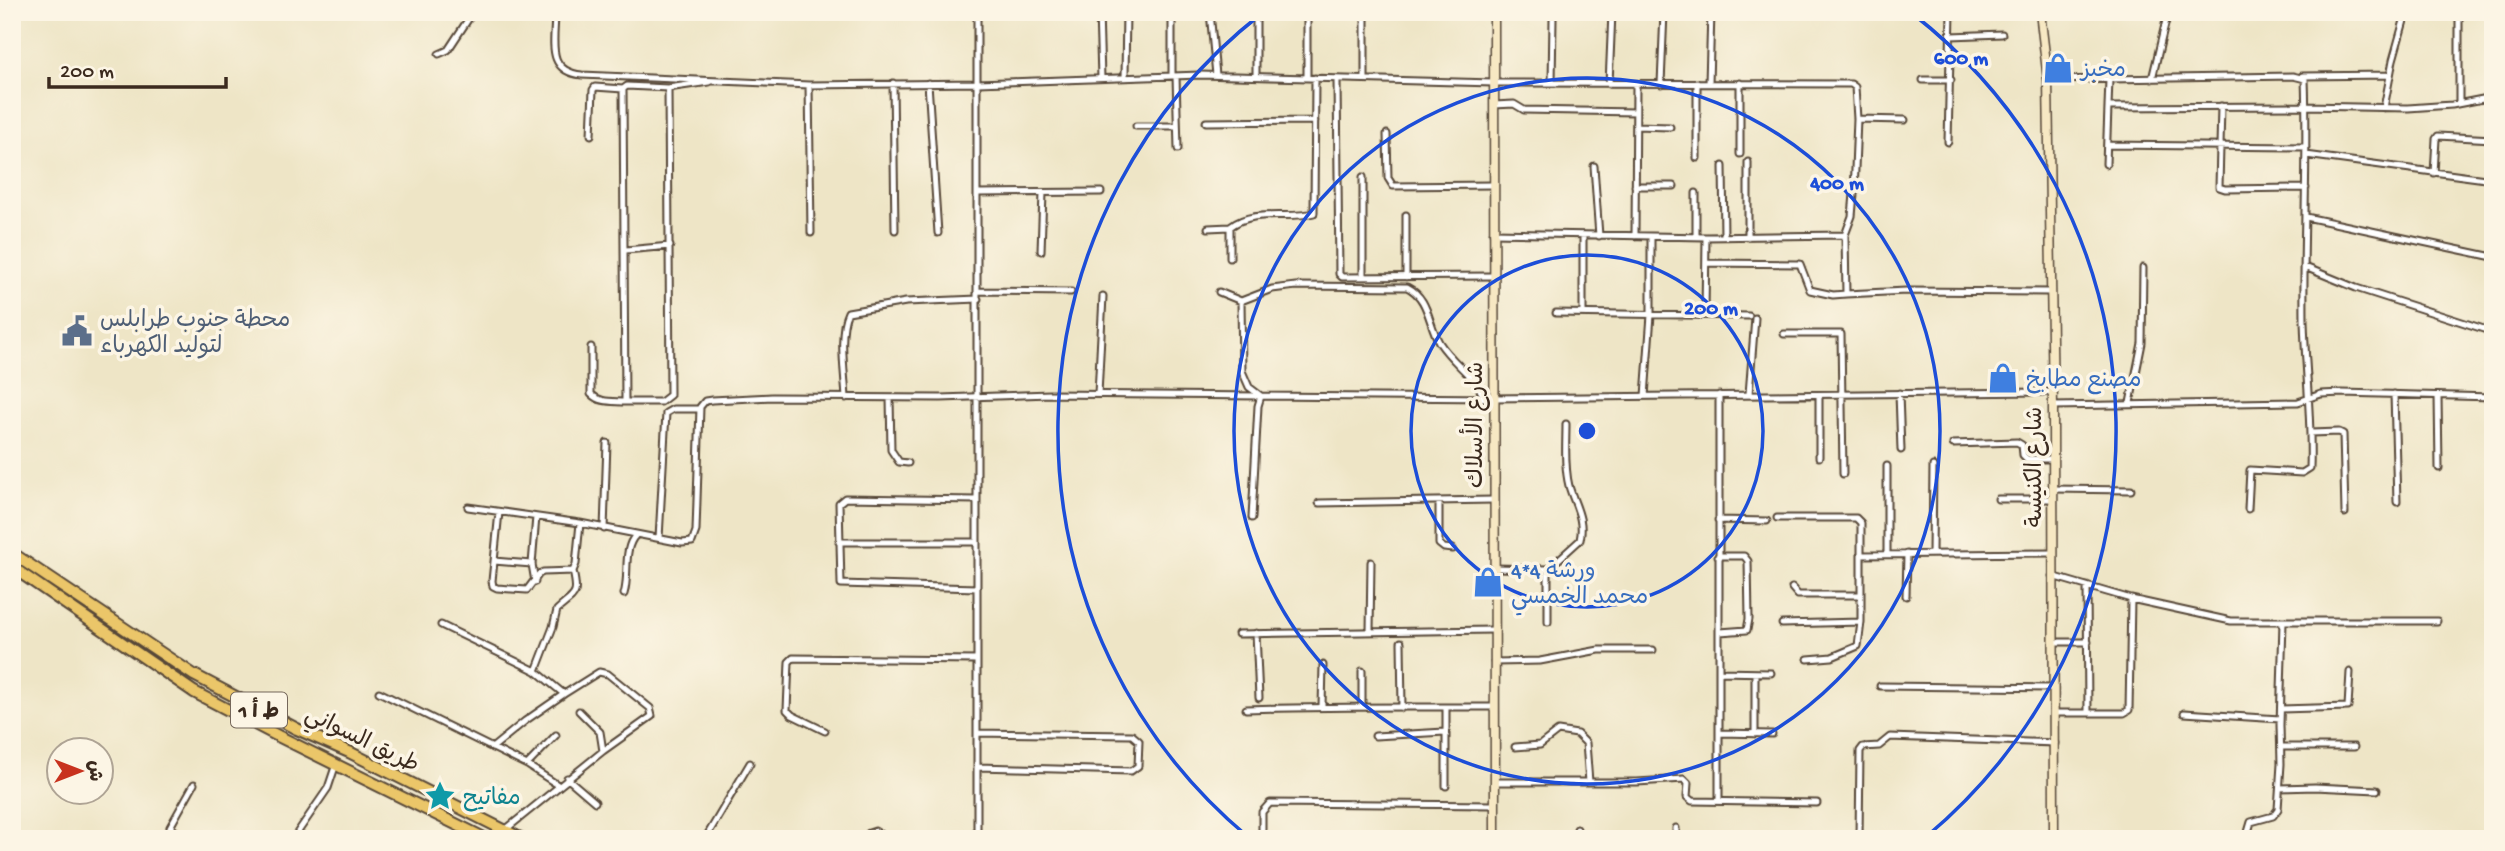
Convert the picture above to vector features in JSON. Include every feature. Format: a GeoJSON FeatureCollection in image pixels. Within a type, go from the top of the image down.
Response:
{"type":"FeatureCollection","features":[{"type":"Feature","properties":{"kind":"highway","name":"طريق السواني"},"geometry":{"type":"LineString","coordinates":[[12,553],[194,675],[297,729],[349,752],[522,839]]}},
{"type":"Feature","properties":{"kind":"highway","name":"طريق السواني"},"geometry":{"type":"LineString","coordinates":[[12,567],[194,692],[486,839]]}},
{"type":"Feature","properties":{"kind":"street"},"geometry":{"type":"LineString","coordinates":[[266,12],[300,12]]}},
{"type":"Feature","properties":{"kind":"street"},"geometry":{"type":"LineString","coordinates":[[439,54],[448,50],[473,12]]}},
{"type":"Feature","properties":{"kind":"street"},"geometry":{"type":"LineString","coordinates":[[555,12],[555,55],[560,68],[567,73],[809,85],[978,83],[1216,75],[1494,83],[1851,84],[1856,86],[1857,119],[1852,216],[1845,235],[1846,294]]}},
{"type":"Feature","properties":{"kind":"street"},"geometry":{"type":"LineString","coordinates":[[977,12],[977,839]]}},
{"type":"Feature","properties":{"kind":"street"},"geometry":{"type":"LineString","coordinates":[[1099,12],[1101,78]]}},
{"type":"Feature","properties":{"kind":"street"},"geometry":{"type":"LineString","coordinates":[[1125,77],[1126,12]]}},
{"type":"Feature","properties":{"kind":"street"},"geometry":{"type":"LineString","coordinates":[[1172,12],[1178,149]]}},
{"type":"Feature","properties":{"kind":"street"},"geometry":{"type":"LineString","coordinates":[[1210,12],[1216,75]]}},
{"type":"Feature","properties":{"kind":"street"},"geometry":{"type":"LineString","coordinates":[[1256,12],[1256,76]]}},
{"type":"Feature","properties":{"kind":"street"},"geometry":{"type":"LineString","coordinates":[[1307,12],[1307,77]]}},
{"type":"Feature","properties":{"kind":"street"},"geometry":{"type":"LineString","coordinates":[[1365,12],[1365,79]]}},
{"type":"Feature","properties":{"kind":"street","name":"شارع الأسلاك"},"geometry":{"type":"LineString","coordinates":[[1494,12],[1493,276],[1489,397],[1493,500],[1494,839]]}},
{"type":"Feature","properties":{"kind":"street"},"geometry":{"type":"LineString","coordinates":[[1609,83],[1612,12]]}},
{"type":"Feature","properties":{"kind":"street"},"geometry":{"type":"LineString","coordinates":[[1661,84],[1664,12]]}},
{"type":"Feature","properties":{"kind":"street"},"geometry":{"type":"LineString","coordinates":[[1709,83],[1711,12]]}},
{"type":"Feature","properties":{"kind":"street"},"geometry":{"type":"LineString","coordinates":[[1948,142],[1951,12]]}},
{"type":"Feature","properties":{"kind":"street","name":"شارع الكنيسة"},"geometry":{"type":"LineString","coordinates":[[2039,12],[2048,80],[2053,406],[2054,839]]}},
{"type":"Feature","properties":{"kind":"street"},"geometry":{"type":"LineString","coordinates":[[2152,79],[2168,12]]}},
{"type":"Feature","properties":{"kind":"street"},"geometry":{"type":"LineString","coordinates":[[2459,12],[2459,103]]}},
{"type":"Feature","properties":{"kind":"street"},"geometry":{"type":"LineString","coordinates":[[2384,108],[2405,17]]}},
{"type":"Feature","properties":{"kind":"street"},"geometry":{"type":"LineString","coordinates":[[1552,83],[1553,19]]}},
{"type":"Feature","properties":{"kind":"street"},"geometry":{"type":"LineString","coordinates":[[1951,36],[2002,34]]}},
{"type":"Feature","properties":{"kind":"street"},"geometry":{"type":"LineString","coordinates":[[2048,80],[2390,75]]}},
{"type":"Feature","properties":{"kind":"street"},"geometry":{"type":"LineString","coordinates":[[2248,509],[2250,470],[2307,472],[2310,468],[2311,433],[2305,373],[2306,106],[2305,79],[2302,76]]}},
{"type":"Feature","properties":{"kind":"street"},"geometry":{"type":"LineString","coordinates":[[1208,228],[1230,228],[1245,218],[1314,213],[1315,78]]}},
{"type":"Feature","properties":{"kind":"street"},"geometry":{"type":"LineString","coordinates":[[1337,79],[1339,274],[1342,277],[1493,276]]}},
{"type":"Feature","properties":{"kind":"street"},"geometry":{"type":"LineString","coordinates":[[2106,164],[2109,79]]}},
{"type":"Feature","properties":{"kind":"street"},"geometry":{"type":"LineString","coordinates":[[591,135],[595,87],[668,88],[694,86],[715,80]]}},
{"type":"Feature","properties":{"kind":"street"},"geometry":{"type":"LineString","coordinates":[[1923,80],[1951,80]]}},
{"type":"Feature","properties":{"kind":"street"},"geometry":{"type":"LineString","coordinates":[[893,83],[895,230]]}},
{"type":"Feature","properties":{"kind":"street"},"geometry":{"type":"LineString","coordinates":[[928,83],[938,233]]}},
{"type":"Feature","properties":{"kind":"street"},"geometry":{"type":"LineString","coordinates":[[1697,83],[1697,158]]}},
{"type":"Feature","properties":{"kind":"street"},"geometry":{"type":"LineString","coordinates":[[1740,83],[1740,154]]}},
{"type":"Feature","properties":{"kind":"street"},"geometry":{"type":"LineString","coordinates":[[1635,236],[1636,84]]}},
{"type":"Feature","properties":{"kind":"street"},"geometry":{"type":"LineString","coordinates":[[809,85],[811,233]]}},
{"type":"Feature","properties":{"kind":"street"},"geometry":{"type":"LineString","coordinates":[[591,346],[591,394],[596,399],[660,402],[670,395],[668,88]]}},
{"type":"Feature","properties":{"kind":"street"},"geometry":{"type":"LineString","coordinates":[[623,89],[625,402]]}},
{"type":"Feature","properties":{"kind":"street"},"geometry":{"type":"LineString","coordinates":[[2108,107],[2408,108],[2493,97]]}},
{"type":"Feature","properties":{"kind":"street"},"geometry":{"type":"LineString","coordinates":[[1494,105],[1514,104],[1524,110],[1636,112]]}},
{"type":"Feature","properties":{"kind":"street"},"geometry":{"type":"LineString","coordinates":[[2221,106],[2221,189],[2306,188]]}},
{"type":"Feature","properties":{"kind":"street"},"geometry":{"type":"LineString","coordinates":[[1857,119],[1905,120]]}},
{"type":"Feature","properties":{"kind":"street"},"geometry":{"type":"LineString","coordinates":[[1206,122],[1315,121]]}},
{"type":"Feature","properties":{"kind":"street"},"geometry":{"type":"LineString","coordinates":[[1136,126],[1177,126]]}},
{"type":"Feature","properties":{"kind":"street"},"geometry":{"type":"LineString","coordinates":[[1636,126],[1670,127]]}},
{"type":"Feature","properties":{"kind":"street"},"geometry":{"type":"LineString","coordinates":[[1387,134],[1388,178],[1393,186],[1493,185]]}},
{"type":"Feature","properties":{"kind":"street"},"geometry":{"type":"LineString","coordinates":[[2434,173],[2438,136],[2493,139]]}},
{"type":"Feature","properties":{"kind":"street"},"geometry":{"type":"LineString","coordinates":[[2107,145],[2306,147]]}},
{"type":"Feature","properties":{"kind":"street"},"geometry":{"type":"LineString","coordinates":[[2306,155],[2493,180]]}},
{"type":"Feature","properties":{"kind":"street"},"geometry":{"type":"LineString","coordinates":[[1748,162],[1748,237]]}},
{"type":"Feature","properties":{"kind":"street"},"geometry":{"type":"LineString","coordinates":[[1594,166],[1599,236]]}},
{"type":"Feature","properties":{"kind":"street"},"geometry":{"type":"LineString","coordinates":[[1723,166],[1724,236]]}},
{"type":"Feature","properties":{"kind":"street"},"geometry":{"type":"LineString","coordinates":[[1363,177],[1363,276]]}},
{"type":"Feature","properties":{"kind":"street"},"geometry":{"type":"LineString","coordinates":[[1635,186],[1674,186]]}},
{"type":"Feature","properties":{"kind":"street"},"geometry":{"type":"LineString","coordinates":[[978,193],[1101,192]]}},
{"type":"Feature","properties":{"kind":"street"},"geometry":{"type":"LineString","coordinates":[[1041,251],[1043,193]]}},
{"type":"Feature","properties":{"kind":"street"},"geometry":{"type":"LineString","coordinates":[[1696,193],[1696,236]]}},
{"type":"Feature","properties":{"kind":"street"},"geometry":{"type":"LineString","coordinates":[[1406,215],[1406,277]]}},
{"type":"Feature","properties":{"kind":"street"},"geometry":{"type":"LineString","coordinates":[[2306,217],[2493,257]]}},
{"type":"Feature","properties":{"kind":"street"},"geometry":{"type":"LineString","coordinates":[[1230,228],[1230,258]]}},
{"type":"Feature","properties":{"kind":"street"},"geometry":{"type":"LineString","coordinates":[[1493,233],[1706,237],[1845,235]]}},
{"type":"Feature","properties":{"kind":"street"},"geometry":{"type":"LineString","coordinates":[[1583,236],[1583,313]]}},
{"type":"Feature","properties":{"kind":"street"},"geometry":{"type":"LineString","coordinates":[[1645,396],[1651,315],[1651,236]]}},
{"type":"Feature","properties":{"kind":"street"},"geometry":{"type":"LineString","coordinates":[[1705,315],[1706,237]]}},
{"type":"Feature","properties":{"kind":"street"},"geometry":{"type":"LineString","coordinates":[[626,250],[670,246]]}},
{"type":"Feature","properties":{"kind":"street"},"geometry":{"type":"LineString","coordinates":[[1706,263],[1800,264],[1810,290],[1833,295],[1906,291],[2050,292]]}},
{"type":"Feature","properties":{"kind":"street"},"geometry":{"type":"LineString","coordinates":[[2305,267],[2382,296],[2493,332]]}},
{"type":"Feature","properties":{"kind":"street"},"geometry":{"type":"LineString","coordinates":[[2130,403],[2142,343],[2143,268]]}},
{"type":"Feature","properties":{"kind":"street"},"geometry":{"type":"LineString","coordinates":[[1219,292],[1241,302],[1272,289],[1296,286],[1407,287],[1420,296],[1438,341],[1489,397]]}},
{"type":"Feature","properties":{"kind":"street"},"geometry":{"type":"LineString","coordinates":[[978,291],[1071,292]]}},
{"type":"Feature","properties":{"kind":"street"},"geometry":{"type":"LineString","coordinates":[[1098,394],[1103,296]]}},
{"type":"Feature","properties":{"kind":"street"},"geometry":{"type":"LineString","coordinates":[[846,398],[844,344],[845,318],[848,312],[906,302],[978,299]]}},
{"type":"Feature","properties":{"kind":"street"},"geometry":{"type":"LineString","coordinates":[[1241,302],[1242,371],[1249,387],[1261,396]]}},
{"type":"Feature","properties":{"kind":"street"},"geometry":{"type":"LineString","coordinates":[[1556,313],[1752,317],[1749,394]]}},
{"type":"Feature","properties":{"kind":"street"},"geometry":{"type":"LineString","coordinates":[[1784,334],[1841,334],[1843,474]]}},
{"type":"Feature","properties":{"kind":"street"},"geometry":{"type":"LineString","coordinates":[[468,508],[580,523],[688,543],[695,537],[700,409],[705,401],[712,400],[1098,394],[1489,397],[2052,392]]}},
{"type":"Feature","properties":{"kind":"street"},"geometry":{"type":"LineString","coordinates":[[1899,393],[1901,450]]}},
{"type":"Feature","properties":{"kind":"street"},"geometry":{"type":"LineString","coordinates":[[2053,406],[2298,402],[2321,394],[2342,393],[2493,397]]}},
{"type":"Feature","properties":{"kind":"street"},"geometry":{"type":"LineString","coordinates":[[2394,394],[2397,502]]}},
{"type":"Feature","properties":{"kind":"street"},"geometry":{"type":"LineString","coordinates":[[1719,395],[1719,800]]}},
{"type":"Feature","properties":{"kind":"street"},"geometry":{"type":"LineString","coordinates":[[1819,395],[1819,457]]}},
{"type":"Feature","properties":{"kind":"street"},"geometry":{"type":"LineString","coordinates":[[1252,518],[1258,406],[1261,396]]}},
{"type":"Feature","properties":{"kind":"street"},"geometry":{"type":"LineString","coordinates":[[2438,396],[2439,468]]}},
{"type":"Feature","properties":{"kind":"street"},"geometry":{"type":"LineString","coordinates":[[890,398],[891,450],[899,462],[908,463]]}},
{"type":"Feature","properties":{"kind":"street"},"geometry":{"type":"LineString","coordinates":[[659,538],[666,413],[673,409],[700,409]]}},
{"type":"Feature","properties":{"kind":"street"},"geometry":{"type":"LineString","coordinates":[[1493,568],[1548,569],[1580,540],[1577,505],[1567,470],[1566,424]]}},
{"type":"Feature","properties":{"kind":"street"},"geometry":{"type":"LineString","coordinates":[[2311,433],[2343,434],[2345,513]]}},
{"type":"Feature","properties":{"kind":"street"},"geometry":{"type":"LineString","coordinates":[[1953,444],[2017,442],[2022,445],[2023,456],[2027,459],[2053,459]]}},
{"type":"Feature","properties":{"kind":"street"},"geometry":{"type":"LineString","coordinates":[[604,529],[607,443]]}},
{"type":"Feature","properties":{"kind":"street"},"geometry":{"type":"LineString","coordinates":[[1887,466],[1887,554]]}},
{"type":"Feature","properties":{"kind":"street"},"geometry":{"type":"LineString","coordinates":[[1932,553],[1933,467]]}},
{"type":"Feature","properties":{"kind":"street"},"geometry":{"type":"LineString","coordinates":[[1998,499],[2131,490]]}},
{"type":"Feature","properties":{"kind":"street"},"geometry":{"type":"LineString","coordinates":[[977,499],[843,499],[839,503],[839,577],[844,585],[977,588]]}},
{"type":"Feature","properties":{"kind":"street"},"geometry":{"type":"LineString","coordinates":[[1439,500],[1439,544],[1454,549]]}},
{"type":"Feature","properties":{"kind":"street"},"geometry":{"type":"LineString","coordinates":[[1319,503],[1493,500]]}},
{"type":"Feature","properties":{"kind":"street"},"geometry":{"type":"LineString","coordinates":[[499,512],[493,586],[522,591],[531,588],[544,572],[573,570]]}},
{"type":"Feature","properties":{"kind":"street"},"geometry":{"type":"LineString","coordinates":[[536,517],[532,564],[536,582]]}},
{"type":"Feature","properties":{"kind":"street"},"geometry":{"type":"LineString","coordinates":[[1777,518],[1856,518],[1861,523],[1861,622],[1858,646],[1832,657],[1808,659]]}},
{"type":"Feature","properties":{"kind":"street"},"geometry":{"type":"LineString","coordinates":[[1718,520],[1767,521]]}},
{"type":"Feature","properties":{"kind":"street"},"geometry":{"type":"LineString","coordinates":[[536,671],[557,610],[575,594],[573,570],[580,523]]}},
{"type":"Feature","properties":{"kind":"street"},"geometry":{"type":"LineString","coordinates":[[624,594],[628,575],[628,552],[632,538],[636,535]]}},
{"type":"Feature","properties":{"kind":"street"},"geometry":{"type":"LineString","coordinates":[[839,542],[977,542]]}},
{"type":"Feature","properties":{"kind":"street"},"geometry":{"type":"LineString","coordinates":[[1861,555],[2052,553]]}},
{"type":"Feature","properties":{"kind":"street"},"geometry":{"type":"LineString","coordinates":[[1906,596],[1907,554]]}},
{"type":"Feature","properties":{"kind":"street"},"geometry":{"type":"LineString","coordinates":[[1718,556],[1744,556],[1748,561],[1747,631],[1720,632]]}},
{"type":"Feature","properties":{"kind":"street"},"geometry":{"type":"LineString","coordinates":[[494,561],[532,564]]}},
{"type":"Feature","properties":{"kind":"street"},"geometry":{"type":"LineString","coordinates":[[1370,631],[1371,562]]}},
{"type":"Feature","properties":{"kind":"street"},"geometry":{"type":"LineString","coordinates":[[1548,569],[1548,622]]}},
{"type":"Feature","properties":{"kind":"street"},"geometry":{"type":"LineString","coordinates":[[2052,576],[2131,599],[2231,621],[2437,621]]}},
{"type":"Feature","properties":{"kind":"street"},"geometry":{"type":"LineString","coordinates":[[2087,586],[2088,712]]}},
{"type":"Feature","properties":{"kind":"street"},"geometry":{"type":"LineString","coordinates":[[1792,588],[1798,595],[1861,595]]}},
{"type":"Feature","properties":{"kind":"street"},"geometry":{"type":"LineString","coordinates":[[2054,713],[2124,713],[2129,710],[2131,599]]}},
{"type":"Feature","properties":{"kind":"street"},"geometry":{"type":"LineString","coordinates":[[1782,624],[1861,622]]}},
{"type":"Feature","properties":{"kind":"street"},"geometry":{"type":"LineString","coordinates":[[2246,839],[2251,822],[2275,815],[2278,809],[2283,622]]}},
{"type":"Feature","properties":{"kind":"street"},"geometry":{"type":"LineString","coordinates":[[441,625],[536,671],[564,694]]}},
{"type":"Feature","properties":{"kind":"street"},"geometry":{"type":"LineString","coordinates":[[1238,634],[1493,630]]}},
{"type":"Feature","properties":{"kind":"street"},"geometry":{"type":"LineString","coordinates":[[1256,633],[1259,698]]}},
{"type":"Feature","properties":{"kind":"street"},"geometry":{"type":"LineString","coordinates":[[1401,642],[1402,708]]}},
{"type":"Feature","properties":{"kind":"street"},"geometry":{"type":"LineString","coordinates":[[2054,642],[2088,642]]}},
{"type":"Feature","properties":{"kind":"street"},"geometry":{"type":"LineString","coordinates":[[1494,662],[1540,661],[1599,650],[1653,650]]}},
{"type":"Feature","properties":{"kind":"street"},"geometry":{"type":"LineString","coordinates":[[825,731],[787,710],[789,662],[793,658],[977,660]]}},
{"type":"Feature","properties":{"kind":"street"},"geometry":{"type":"LineString","coordinates":[[1322,665],[1322,706]]}},
{"type":"Feature","properties":{"kind":"street"},"geometry":{"type":"LineString","coordinates":[[1362,671],[1362,707]]}},
{"type":"Feature","properties":{"kind":"street"},"geometry":{"type":"LineString","coordinates":[[1719,671],[1772,673]]}},
{"type":"Feature","properties":{"kind":"street"},"geometry":{"type":"LineString","coordinates":[[492,747],[525,721],[599,672],[608,674],[650,708],[652,716],[567,778],[505,830]]}},
{"type":"Feature","properties":{"kind":"street"},"geometry":{"type":"LineString","coordinates":[[2281,709],[2348,707],[2350,672]]}},
{"type":"Feature","properties":{"kind":"street"},"geometry":{"type":"LineString","coordinates":[[1755,673],[1755,734]]}},
{"type":"Feature","properties":{"kind":"street"},"geometry":{"type":"LineString","coordinates":[[1880,686],[2054,688]]}},
{"type":"Feature","properties":{"kind":"street"},"geometry":{"type":"LineString","coordinates":[[379,692],[527,765],[558,785]]}},
{"type":"Feature","properties":{"kind":"street"},"geometry":{"type":"LineString","coordinates":[[1246,709],[1322,706],[1493,707]]}},
{"type":"Feature","properties":{"kind":"street"},"geometry":{"type":"LineString","coordinates":[[1446,707],[1446,786]]}},
{"type":"Feature","properties":{"kind":"street"},"geometry":{"type":"LineString","coordinates":[[579,711],[600,732],[603,751]]}},
{"type":"Feature","properties":{"kind":"street"},"geometry":{"type":"LineString","coordinates":[[2184,713],[2280,719]]}},
{"type":"Feature","properties":{"kind":"street"},"geometry":{"type":"LineString","coordinates":[[1515,747],[1540,745],[1558,731],[1577,734],[1586,743],[1589,782]]}},
{"type":"Feature","properties":{"kind":"street"},"geometry":{"type":"LineString","coordinates":[[1375,736],[1445,732]]}},
{"type":"Feature","properties":{"kind":"street"},"geometry":{"type":"LineString","coordinates":[[977,733],[1132,735],[1139,741],[1138,766],[1131,771],[977,768]]}},
{"type":"Feature","properties":{"kind":"street"},"geometry":{"type":"LineString","coordinates":[[1719,733],[1772,734]]}},
{"type":"Feature","properties":{"kind":"street"},"geometry":{"type":"LineString","coordinates":[[527,765],[556,736]]}},
{"type":"Feature","properties":{"kind":"street"},"geometry":{"type":"LineString","coordinates":[[1859,839],[1860,751],[1863,747],[1879,746],[1890,737],[2055,743]]}},
{"type":"Feature","properties":{"kind":"street"},"geometry":{"type":"LineString","coordinates":[[2281,747],[2354,747]]}},
{"type":"Feature","properties":{"kind":"street"},"geometry":{"type":"LineString","coordinates":[[705,839],[750,763]]}},
{"type":"Feature","properties":{"kind":"street"},"geometry":{"type":"LineString","coordinates":[[293,839],[328,788],[335,764]]}},
{"type":"Feature","properties":{"kind":"street"},"geometry":{"type":"LineString","coordinates":[[567,778],[595,802]]}},
{"type":"Feature","properties":{"kind":"street"},"geometry":{"type":"LineString","coordinates":[[1495,782],[1637,782],[1684,779],[1688,783],[1687,797],[1692,800],[1817,803]]}},
{"type":"Feature","properties":{"kind":"street"},"geometry":{"type":"LineString","coordinates":[[186,839],[170,827],[194,784]]}},
{"type":"Feature","properties":{"kind":"street"},"geometry":{"type":"LineString","coordinates":[[2280,788],[2377,790]]}},
{"type":"Feature","properties":{"kind":"street"},"geometry":{"type":"LineString","coordinates":[[1262,839],[1262,812],[1270,803],[1495,805]]}},
{"type":"Feature","properties":{"kind":"street"},"geometry":{"type":"LineString","coordinates":[[1676,828],[1676,839]]}},
{"type":"Feature","properties":{"kind":"street"},"geometry":{"type":"LineString","coordinates":[[1577,829],[1577,839]]}},
{"type":"Feature","properties":{"kind":"street"},"geometry":{"type":"LineString","coordinates":[[866,839],[869,833],[875,831],[888,839]]}},
{"type":"Feature","properties":{"kind":"place","name":"مخبز"},"geometry":{"type":"Point","coordinates":[2058,68]}},
{"type":"Feature","properties":{"kind":"place","name":"محطة جنوب طرابلس لتوليد الكهرباء"},"geometry":{"type":"Point","coordinates":[77,331]}},
{"type":"Feature","properties":{"kind":"place","name":"مصنع مطابخ"},"geometry":{"type":"Point","coordinates":[2003,378]}},
{"type":"Feature","properties":{"kind":"place","name":"4*4 ورشة محمد الخمسي"},"geometry":{"type":"Point","coordinates":[1488,582]}},
{"type":"Feature","properties":{"kind":"place","name":"مفاتيح"},"geometry":{"type":"Point","coordinates":[440,796]}}]}
